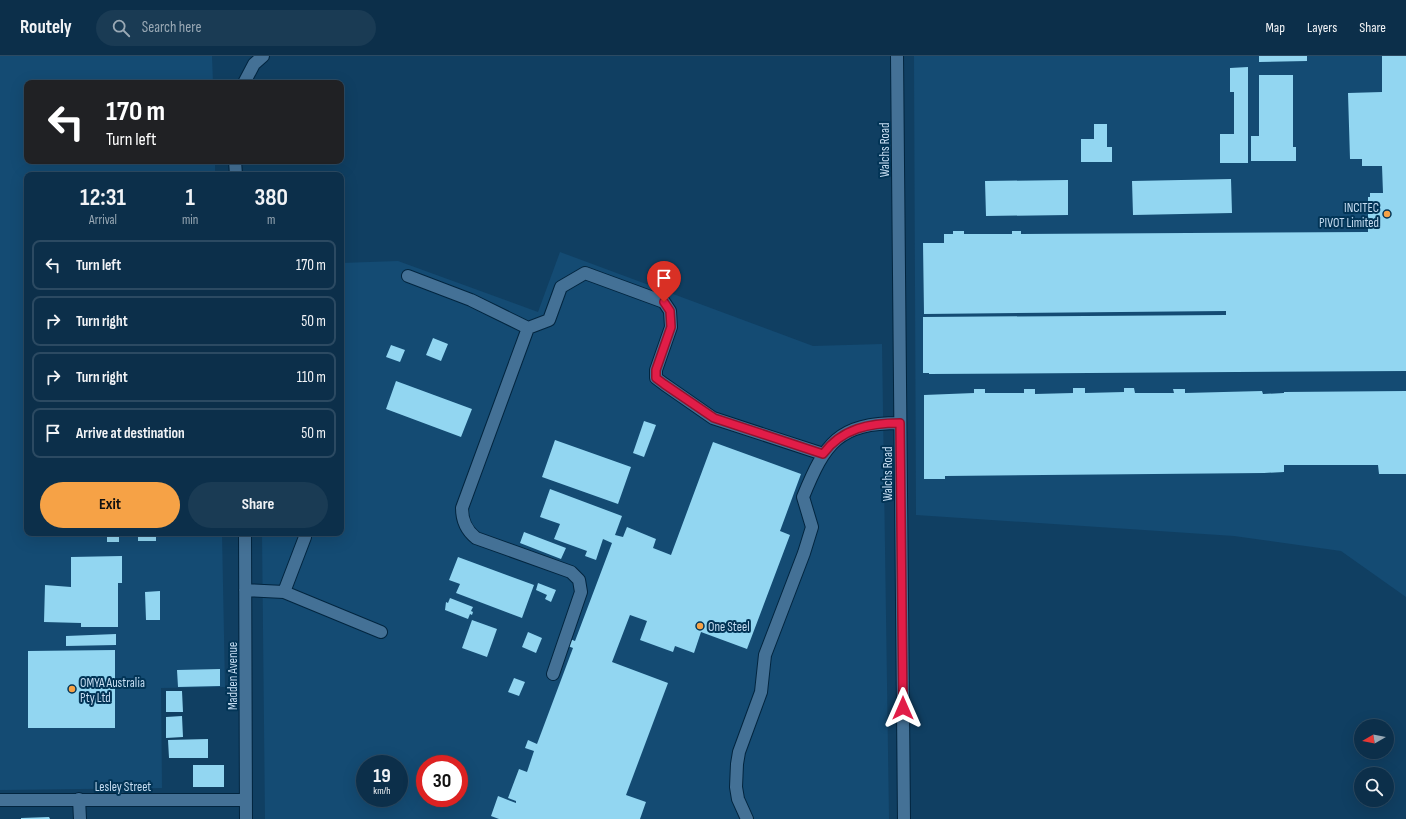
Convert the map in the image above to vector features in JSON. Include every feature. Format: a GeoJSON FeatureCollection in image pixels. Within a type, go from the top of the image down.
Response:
{"type":"FeatureCollection","features":[{"type":"Feature","properties":{"kind":"street"},"geometry":{"type":"LineString","coordinates":[[246,80],[254,64],[262,56]]}},
{"type":"Feature","properties":{"kind":"street","name":"Walchs Road"},"geometry":{"type":"LineString","coordinates":[[897,56],[904,819]]}},
{"type":"Feature","properties":{"kind":"street"},"geometry":{"type":"LineString","coordinates":[[408,276],[471,300],[528,328],[549,320],[561,287],[585,273],[664,302],[670,311],[671,327],[656,370],[656,378],[714,418],[823,454]]}},
{"type":"Feature","properties":{"kind":"street"},"geometry":{"type":"LineString","coordinates":[[528,328],[462,508],[462,514],[468,530],[476,538],[571,572],[579,580],[581,592],[553,674]]}},
{"type":"Feature","properties":{"kind":"street"},"geometry":{"type":"LineString","coordinates":[[747,819],[738,799],[736,787],[739,752],[761,692],[765,655],[804,553],[812,526],[803,498],[815,468],[823,454],[840,437],[858,428],[878,424],[900,423]]}},
{"type":"Feature","properties":{"kind":"street","name":"Madden Avenue"},"geometry":{"type":"LineString","coordinates":[[245,536],[246,819]]}},
{"type":"Feature","properties":{"kind":"street"},"geometry":{"type":"LineString","coordinates":[[284,592],[305,537]]}},
{"type":"Feature","properties":{"kind":"street"},"geometry":{"type":"LineString","coordinates":[[245,590],[284,592],[381,632]]}},
{"type":"Feature","properties":{"kind":"street"},"geometry":{"type":"LineString","coordinates":[[79,799],[80,819]]}},
{"type":"Feature","properties":{"kind":"street","name":"Lesley Street"},"geometry":{"type":"LineString","coordinates":[[0,800],[246,800]]}},
{"type":"Feature","properties":{"kind":"shaded area"},"geometry":{"type":"Polygon","coordinates":[[[0,56],[212,56],[213,80],[24,80],[24,164],[215,164],[215,172],[24,172],[24,536],[222,536],[225,687],[161,688],[162,788],[0,790],[0,56]]]}},
{"type":"Feature","properties":{"kind":"shaded area"},"geometry":{"type":"Polygon","coordinates":[[[914,56],[1406,56],[1406,597],[1341,551],[1234,536],[916,515],[914,56]]]}},
{"type":"Feature","properties":{"kind":"shaded area"},"geometry":{"type":"Polygon","coordinates":[[[560,252],[813,346],[882,344],[889,819],[265,819],[262,536],[344,536],[344,263],[398,261],[538,312],[560,252]]]}},
{"type":"Feature","properties":{"kind":"building"},"geometry":{"type":"Polygon","coordinates":[[[1259,56],[1307,56],[1307,61],[1259,62],[1259,56]]]}},
{"type":"Feature","properties":{"kind":"building","name":"INCITEC PIVOT Limited"},"geometry":{"type":"Polygon","coordinates":[[[1382,56],[1406,56],[1406,371],[923,373],[923,317],[1226,315],[1226,311],[924,314],[923,243],[944,243],[944,234],[953,234],[953,231],[964,231],[964,234],[1012,234],[1012,231],[1021,231],[1021,234],[1368,232],[1368,197],[1370,197],[1370,193],[1383,193],[1382,166],[1362,166],[1362,159],[1350,159],[1348,93],[1382,92],[1382,56]]]}},
{"type":"Feature","properties":{"kind":"building"},"geometry":{"type":"Polygon","coordinates":[[[1248,67],[1248,163],[1220,163],[1220,134],[1234,134],[1234,92],[1230,92],[1230,68],[1248,67]]]}},
{"type":"Feature","properties":{"kind":"building"},"geometry":{"type":"Polygon","coordinates":[[[1259,75],[1293,75],[1293,147],[1296,147],[1296,161],[1251,161],[1251,136],[1259,136],[1259,75]]]}},
{"type":"Feature","properties":{"kind":"building"},"geometry":{"type":"Polygon","coordinates":[[[1094,124],[1107,124],[1107,147],[1112,147],[1112,162],[1081,162],[1081,139],[1094,139],[1094,124]]]}},
{"type":"Feature","properties":{"kind":"building"},"geometry":{"type":"Polygon","coordinates":[[[1231,179],[1232,213],[1133,215],[1132,181],[1231,179]]]}},
{"type":"Feature","properties":{"kind":"building"},"geometry":{"type":"Polygon","coordinates":[[[1068,180],[1068,215],[986,216],[985,181],[1068,180]]]}},
{"type":"Feature","properties":{"kind":"building"},"geometry":{"type":"Polygon","coordinates":[[[433,338],[448,344],[441,361],[426,355],[433,338]]]}},
{"type":"Feature","properties":{"kind":"building"},"geometry":{"type":"Polygon","coordinates":[[[391,345],[405,350],[400,362],[386,357],[391,345]]]}},
{"type":"Feature","properties":{"kind":"building"},"geometry":{"type":"Polygon","coordinates":[[[396,381],[472,409],[461,437],[386,409],[396,381]]]}},
{"type":"Feature","properties":{"kind":"building"},"geometry":{"type":"Polygon","coordinates":[[[1073,388],[1085,388],[1085,393],[1124,392],[1124,388],[1134,388],[1135,393],[1174,393],[1173,389],[1185,389],[1185,393],[1262,391],[1263,394],[1284,392],[1406,391],[1406,474],[1379,474],[1378,465],[1284,465],[1284,472],[1264,473],[945,476],[945,479],[924,479],[924,395],[974,393],[974,389],[985,389],[985,393],[1024,393],[1024,389],[1035,389],[1035,394],[1073,393],[1073,388]]]}},
{"type":"Feature","properties":{"kind":"building"},"geometry":{"type":"Polygon","coordinates":[[[644,421],[656,425],[644,457],[633,453],[644,421]]]}},
{"type":"Feature","properties":{"kind":"building"},"geometry":{"type":"Polygon","coordinates":[[[555,440],[631,467],[618,504],[542,477],[555,440]]]}},
{"type":"Feature","properties":{"kind":"building","name":"One Steel"},"geometry":{"type":"Polygon","coordinates":[[[713,442],[801,474],[780,531],[790,535],[747,649],[701,632],[694,653],[675,646],[673,652],[640,640],[647,621],[630,615],[612,662],[668,683],[626,795],[646,802],[640,819],[499,819],[491,816],[498,796],[516,803],[516,801],[508,798],[519,769],[527,772],[534,751],[525,748],[528,740],[537,744],[573,648],[568,646],[570,639],[575,641],[612,543],[603,539],[596,560],[585,556],[587,551],[554,539],[560,524],[540,517],[550,489],[622,516],[615,535],[623,537],[627,527],[656,539],[653,548],[671,555],[713,442]]]}},
{"type":"Feature","properties":{"kind":"building"},"geometry":{"type":"Polygon","coordinates":[[[524,532],[566,548],[561,559],[520,543],[524,532]]]}},
{"type":"Feature","properties":{"kind":"building"},"geometry":{"type":"Polygon","coordinates":[[[107,536],[119,536],[119,542],[107,542],[107,536]]]}},
{"type":"Feature","properties":{"kind":"building"},"geometry":{"type":"Polygon","coordinates":[[[138,536],[156,536],[156,541],[138,541],[138,536]]]}},
{"type":"Feature","properties":{"kind":"building"},"geometry":{"type":"Polygon","coordinates":[[[122,556],[122,583],[118,583],[118,627],[81,627],[81,623],[44,622],[45,585],[71,587],[71,557],[122,556]]]}},
{"type":"Feature","properties":{"kind":"building"},"geometry":{"type":"Polygon","coordinates":[[[458,557],[534,585],[522,618],[456,593],[460,584],[449,580],[458,557]]]}},
{"type":"Feature","properties":{"kind":"building"},"geometry":{"type":"Polygon","coordinates":[[[538,583],[556,590],[551,602],[545,599],[547,595],[536,590],[538,583]]]}},
{"type":"Feature","properties":{"kind":"building"},"geometry":{"type":"Polygon","coordinates":[[[160,591],[160,620],[146,620],[145,592],[160,591]]]}},
{"type":"Feature","properties":{"kind":"building"},"geometry":{"type":"Polygon","coordinates":[[[450,598],[473,607],[471,611],[473,612],[472,615],[470,614],[468,619],[445,610],[446,602],[448,603],[450,598]]]}},
{"type":"Feature","properties":{"kind":"building"},"geometry":{"type":"Polygon","coordinates":[[[472,620],[497,629],[487,657],[462,648],[472,620]]]}},
{"type":"Feature","properties":{"kind":"building"},"geometry":{"type":"Polygon","coordinates":[[[528,632],[542,638],[536,653],[522,647],[528,632]]]}},
{"type":"Feature","properties":{"kind":"building"},"geometry":{"type":"Polygon","coordinates":[[[116,634],[116,645],[66,646],[66,636],[116,634]]]}},
{"type":"Feature","properties":{"kind":"building","name":"OMYA Australia Pty Ltd"},"geometry":{"type":"Polygon","coordinates":[[[115,650],[115,728],[28,728],[28,651],[115,650]]]}},
{"type":"Feature","properties":{"kind":"building"},"geometry":{"type":"Polygon","coordinates":[[[220,669],[220,686],[178,687],[177,670],[220,669]]]}},
{"type":"Feature","properties":{"kind":"building"},"geometry":{"type":"Polygon","coordinates":[[[514,678],[525,682],[519,696],[508,692],[514,678]]]}},
{"type":"Feature","properties":{"kind":"building"},"geometry":{"type":"Polygon","coordinates":[[[166,691],[182,691],[183,712],[166,712],[166,691]]]}},
{"type":"Feature","properties":{"kind":"building"},"geometry":{"type":"Polygon","coordinates":[[[182,716],[183,737],[166,738],[166,717],[182,716]]]}},
{"type":"Feature","properties":{"kind":"building"},"geometry":{"type":"Polygon","coordinates":[[[208,739],[208,758],[169,758],[168,740],[208,739]]]}},
{"type":"Feature","properties":{"kind":"building"},"geometry":{"type":"Polygon","coordinates":[[[193,765],[224,765],[224,787],[193,787],[193,765]]]}},
{"type":"Feature","properties":{"kind":"building"},"geometry":{"type":"Polygon","coordinates":[[[49,817],[50,819],[21,819],[21,818],[49,817]]]}},
{"type":"Feature","properties":{"kind":"place","name":"INCITEC PIVOT Limited"},"geometry":{"type":"Point","coordinates":[1387,214]}},
{"type":"Feature","properties":{"kind":"place","name":"One Steel"},"geometry":{"type":"Point","coordinates":[700,626]}},
{"type":"Feature","properties":{"kind":"place","name":"OMYA Australia Pty Ltd"},"geometry":{"type":"Point","coordinates":[72,689]}},
{"type":"Feature","properties":{"kind":"route"},"geometry":{"type":"LineString","coordinates":[[664,302],[670,311],[671,327],[656,370],[656,378],[714,418],[823,454],[832,443],[840,437],[858,428],[868,425],[900,423],[903,708]]}}]}
